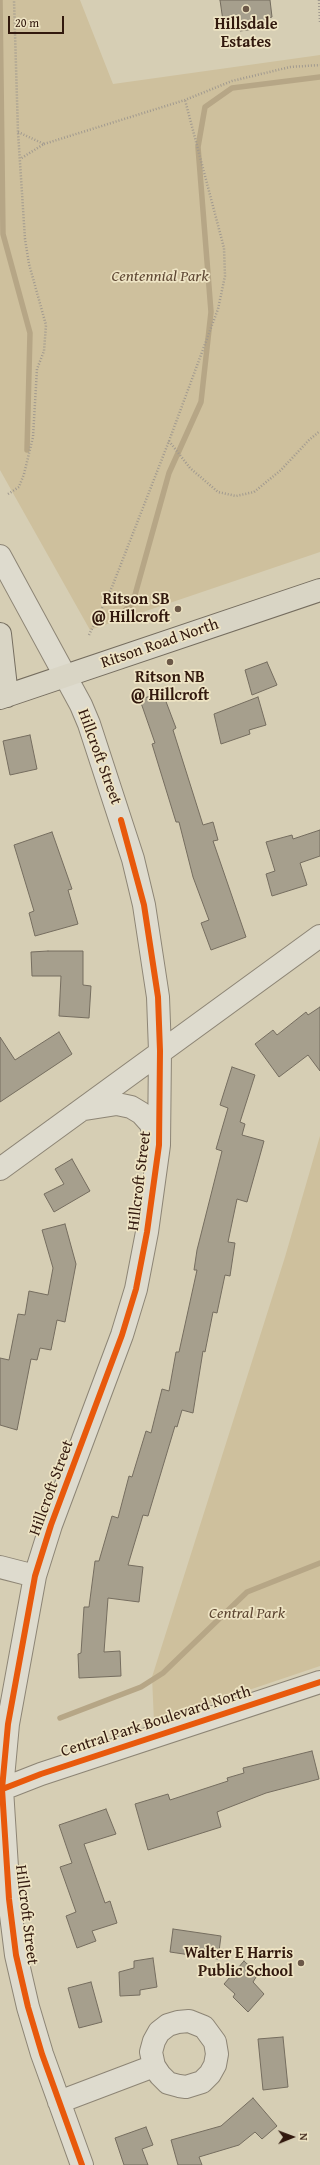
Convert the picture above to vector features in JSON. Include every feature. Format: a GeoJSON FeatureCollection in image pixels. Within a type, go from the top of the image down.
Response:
{"type":"FeatureCollection","features":[{"type":"Feature","properties":{"kind":"main road","name":"Ritson Road North"},"geometry":{"type":"LineString","coordinates":[[4,697],[320,590]]}},
{"type":"Feature","properties":{"kind":"main road"},"geometry":{"type":"LineString","coordinates":[[0,634],[4,697]]}},
{"type":"Feature","properties":{"kind":"street","name":"Hillcroft Street"},"geometry":{"type":"LineString","coordinates":[[0,556],[66,676],[89,724],[133,859],[144,905],[158,997],[160,1051],[160,1144],[147,1232],[136,1289],[122,1335],[51,1525],[35,1576],[8,1724],[1,1790],[9,1899],[16,1955],[28,2007],[59,2102],[82,2165]]}},
{"type":"Feature","properties":{"kind":"street"},"geometry":{"type":"LineString","coordinates":[[0,1169],[84,1109],[160,1051],[320,936]]}},
{"type":"Feature","properties":{"kind":"street"},"geometry":{"type":"LineString","coordinates":[[84,1109],[117,1104],[131,1107],[141,1113],[150,1123],[160,1144]]}},
{"type":"Feature","properties":{"kind":"street"},"geometry":{"type":"LineString","coordinates":[[0,1567],[35,1576]]}},
{"type":"Feature","properties":{"kind":"street","name":"Central Park Boulevard North"},"geometry":{"type":"LineString","coordinates":[[1,1790],[41,1774],[320,1682]]}},
{"type":"Feature","properties":{"kind":"street"},"geometry":{"type":"LineString","coordinates":[[59,2102],[154,2066]]}},
{"type":"Feature","properties":{"kind":"path"},"geometry":{"type":"LineString","coordinates":[[8,494],[19,487],[24,474],[33,437],[37,369],[44,351],[46,325],[29,264],[25,239],[18,132],[14,0]]}},
{"type":"Feature","properties":{"kind":"path"},"geometry":{"type":"LineString","coordinates":[[319,0],[320,22]]}},
{"type":"Feature","properties":{"kind":"path"},"geometry":{"type":"LineString","coordinates":[[20,159],[44,144],[184,100],[232,81],[290,67],[320,64]]}},
{"type":"Feature","properties":{"kind":"path"},"geometry":{"type":"LineString","coordinates":[[89,635],[112,587],[168,441],[218,309],[225,276],[224,248],[184,100]]}},
{"type":"Feature","properties":{"kind":"path"},"geometry":{"type":"LineString","coordinates":[[18,132],[44,144]]}},
{"type":"Feature","properties":{"kind":"path"},"geometry":{"type":"LineString","coordinates":[[168,441],[190,468],[218,492],[236,496],[254,492],[281,470],[309,440],[320,431]]}},
{"type":"Feature","properties":{"kind":"green space","name":"Centennial Park"},"geometry":{"type":"Polygon","coordinates":[[[0,0],[80,0],[113,84],[320,55],[320,552],[90,630],[0,470],[0,0]]]}},
{"type":"Feature","properties":{"kind":"green space","name":"Central Park"},"geometry":{"type":"Polygon","coordinates":[[[320,1136],[320,1666],[154,1722],[152,1677],[285,1257],[320,1136]]]}},
{"type":"Feature","properties":{"kind":"building","name":"Hillsdale Estates"},"geometry":{"type":"Polygon","coordinates":[[[220,0],[270,0],[272,17],[268,18],[269,27],[240,31],[239,19],[223,21],[220,0]]]}},
{"type":"Feature","properties":{"kind":"building"},"geometry":{"type":"Polygon","coordinates":[[[267,662],[277,685],[252,695],[245,670],[267,662]]]}},
{"type":"Feature","properties":{"kind":"building"},"geometry":{"type":"Polygon","coordinates":[[[162,691],[176,728],[173,730],[203,825],[213,822],[218,840],[213,841],[246,937],[211,950],[201,923],[209,920],[193,877],[179,822],[176,822],[152,744],[155,743],[140,700],[162,691]]]}},
{"type":"Feature","properties":{"kind":"building"},"geometry":{"type":"Polygon","coordinates":[[[258,697],[266,725],[249,730],[250,734],[221,744],[214,714],[258,697]]]}},
{"type":"Feature","properties":{"kind":"building"},"geometry":{"type":"Polygon","coordinates":[[[30,735],[37,769],[10,775],[3,741],[30,735]]]}},
{"type":"Feature","properties":{"kind":"building"},"geometry":{"type":"Polygon","coordinates":[[[320,830],[320,856],[300,863],[307,885],[272,896],[266,874],[275,871],[266,842],[292,835],[293,839],[320,830]]]}},
{"type":"Feature","properties":{"kind":"building"},"geometry":{"type":"Polygon","coordinates":[[[52,832],[72,889],[68,890],[78,924],[35,936],[29,913],[34,911],[14,845],[52,832]]]}},
{"type":"Feature","properties":{"kind":"building"},"geometry":{"type":"Polygon","coordinates":[[[83,951],[83,985],[91,986],[89,1018],[59,1016],[61,976],[32,976],[31,952],[83,951]]]}},
{"type":"Feature","properties":{"kind":"building"},"geometry":{"type":"Polygon","coordinates":[[[320,1007],[320,1071],[308,1055],[279,1077],[255,1044],[273,1030],[277,1035],[306,1012],[308,1015],[320,1007]]]}},
{"type":"Feature","properties":{"kind":"building"},"geometry":{"type":"Polygon","coordinates":[[[59,1032],[72,1054],[0,1102],[0,1037],[15,1060],[59,1032]]]}},
{"type":"Feature","properties":{"kind":"building"},"geometry":{"type":"Polygon","coordinates":[[[232,1067],[255,1075],[240,1122],[245,1124],[242,1135],[264,1141],[247,1202],[237,1199],[228,1242],[235,1243],[230,1276],[225,1275],[217,1313],[213,1312],[205,1352],[203,1351],[193,1413],[182,1410],[177,1427],[175,1426],[148,1516],[143,1515],[128,1565],[143,1567],[139,1602],[108,1598],[104,1652],[120,1651],[121,1676],[79,1678],[78,1654],[81,1653],[84,1607],[89,1607],[95,1561],[99,1561],[112,1516],[118,1518],[129,1476],[132,1477],[146,1431],[151,1433],[162,1389],[169,1391],[176,1352],[179,1352],[197,1270],[194,1270],[197,1250],[222,1151],[216,1149],[228,1108],[220,1105],[232,1067]]]}},
{"type":"Feature","properties":{"kind":"building"},"geometry":{"type":"Polygon","coordinates":[[[72,1159],[90,1191],[54,1212],[44,1194],[64,1184],[55,1169],[72,1159]]]}},
{"type":"Feature","properties":{"kind":"building"},"geometry":{"type":"Polygon","coordinates":[[[65,1224],[76,1264],[65,1322],[57,1320],[51,1350],[40,1348],[37,1360],[31,1359],[17,1430],[0,1425],[0,1358],[9,1360],[18,1314],[25,1315],[29,1291],[48,1295],[53,1268],[42,1230],[65,1224]]]}},
{"type":"Feature","properties":{"kind":"building"},"geometry":{"type":"Polygon","coordinates":[[[312,1751],[319,1779],[266,1793],[217,1812],[221,1827],[148,1850],[135,1804],[168,1794],[170,1800],[228,1781],[227,1778],[244,1773],[243,1768],[312,1751]]]}},
{"type":"Feature","properties":{"kind":"building"},"geometry":{"type":"Polygon","coordinates":[[[106,1809],[116,1834],[84,1844],[105,1903],[110,1901],[117,1923],[92,1931],[96,1941],[77,1948],[66,1916],[76,1912],[60,1867],[72,1863],[59,1825],[106,1809]]]}},
{"type":"Feature","properties":{"kind":"building"},"geometry":{"type":"Polygon","coordinates":[[[173,1929],[221,1936],[218,1959],[170,1952],[173,1929]]]}},
{"type":"Feature","properties":{"kind":"building"},"geometry":{"type":"Polygon","coordinates":[[[153,1958],[157,1987],[140,1990],[140,1995],[120,1996],[119,1972],[134,1968],[134,1961],[153,1958]]]}},
{"type":"Feature","properties":{"kind":"building"},"geometry":{"type":"Polygon","coordinates":[[[244,1961],[258,1974],[253,1982],[264,1994],[248,2012],[233,1997],[235,1994],[224,1984],[244,1961]]]}},
{"type":"Feature","properties":{"kind":"building"},"geometry":{"type":"Polygon","coordinates":[[[91,1982],[102,2022],[79,2028],[68,1988],[91,1982]]]}},
{"type":"Feature","properties":{"kind":"building"},"geometry":{"type":"Polygon","coordinates":[[[283,2037],[288,2087],[263,2090],[258,2039],[283,2037]]]}},
{"type":"Feature","properties":{"kind":"building"},"geometry":{"type":"Polygon","coordinates":[[[253,2098],[277,2126],[262,2139],[255,2132],[239,2145],[199,2157],[202,2165],[178,2165],[171,2140],[221,2126],[253,2098]]]}},
{"type":"Feature","properties":{"kind":"building"},"geometry":{"type":"Polygon","coordinates":[[[146,2127],[153,2145],[142,2149],[148,2165],[124,2165],[115,2138],[146,2127]]]}},
{"type":"Feature","properties":{"kind":"waterway"},"geometry":{"type":"LineString","coordinates":[[0,0],[3,234],[30,333],[27,450]]}},
{"type":"Feature","properties":{"kind":"waterway"},"geometry":{"type":"LineString","coordinates":[[118,618],[133,602],[169,473],[201,402],[211,312],[198,147],[205,107],[232,88],[320,77]]}},
{"type":"Feature","properties":{"kind":"waterway"},"geometry":{"type":"LineString","coordinates":[[60,1718],[141,1687],[163,1673],[247,1592],[320,1563]]}},
{"type":"Feature","properties":{"kind":"cycle path"},"geometry":{"type":"LineString","coordinates":[[82,2165],[42,2054],[28,2007],[16,1955],[9,1899],[2,1789],[8,1724],[35,1576],[51,1525],[122,1335],[136,1289],[147,1232],[159,1145],[160,1051],[158,997],[144,905],[121,820]]}},
{"type":"Feature","properties":{"kind":"cycle path"},"geometry":{"type":"LineString","coordinates":[[0,1790],[41,1774],[320,1682]]}},
{"type":"Feature","properties":{"kind":"place","name":"Hillsdale Estates"},"geometry":{"type":"Point","coordinates":[246,9]}},
{"type":"Feature","properties":{"kind":"place","name":"Ritson SB @ Hillcroft"},"geometry":{"type":"Point","coordinates":[178,609]}},
{"type":"Feature","properties":{"kind":"place","name":"Ritson NB @ Hillcroft"},"geometry":{"type":"Point","coordinates":[170,662]}},
{"type":"Feature","properties":{"kind":"place","name":"Walter E Harris Public School"},"geometry":{"type":"Point","coordinates":[301,1963]}}]}
